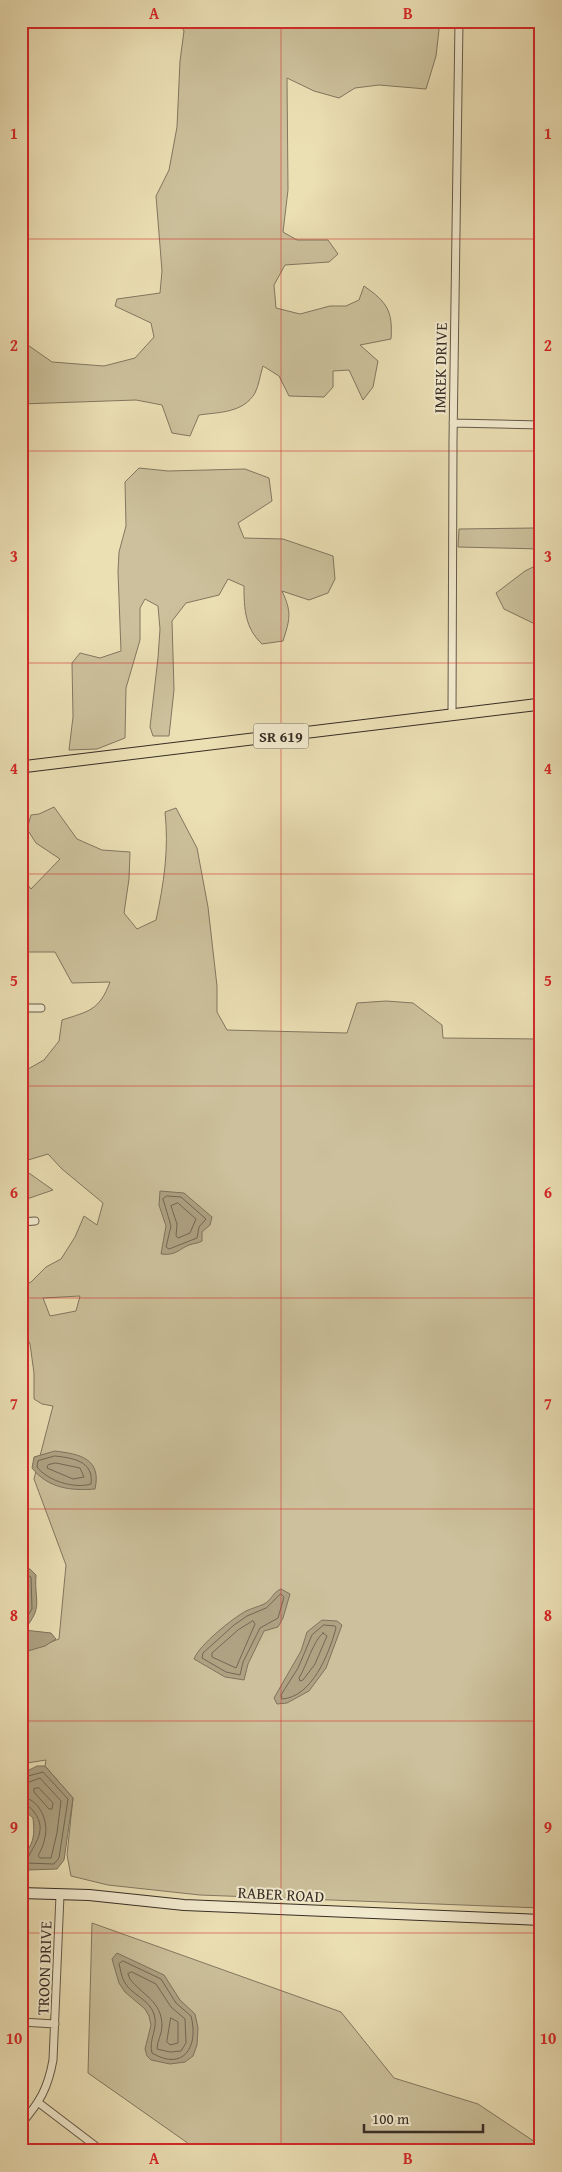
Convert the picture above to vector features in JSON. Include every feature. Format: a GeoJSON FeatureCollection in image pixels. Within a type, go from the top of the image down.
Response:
{"type":"FeatureCollection","features":[{"type":"Feature","properties":{"kind":"main road","name":"SR 619"},"geometry":{"type":"LineString","coordinates":[[21,767],[541,704]]}},
{"type":"Feature","properties":{"kind":"street","name":"IMREK DRIVE"},"geometry":{"type":"LineString","coordinates":[[452,715],[453,424],[459,21]]}},
{"type":"Feature","properties":{"kind":"street"},"geometry":{"type":"LineString","coordinates":[[453,424],[541,425]]}},
{"type":"Feature","properties":{"kind":"street"},"geometry":{"type":"LineString","coordinates":[[21,1008],[41,1008]]}},
{"type":"Feature","properties":{"kind":"street"},"geometry":{"type":"LineString","coordinates":[[21,1222],[35,1221]]}},
{"type":"Feature","properties":{"kind":"street","name":"RABER ROAD"},"geometry":{"type":"LineString","coordinates":[[21,1893],[89,1895],[184,1905],[541,1920]]}},
{"type":"Feature","properties":{"kind":"street","name":"TROON DRIVE"},"geometry":{"type":"LineString","coordinates":[[21,2124],[39,2103],[50,2076],[55,2024],[60,1895]]}},
{"type":"Feature","properties":{"kind":"street"},"geometry":{"type":"LineString","coordinates":[[21,2022],[55,2024]]}},
{"type":"Feature","properties":{"kind":"street"},"geometry":{"type":"LineString","coordinates":[[39,2103],[102,2151]]}},
{"type":"Feature","properties":{"kind":"shaded area"},"geometry":{"type":"Polygon","coordinates":[[[178,21],[440,21],[436,56],[426,89],[379,85],[355,88],[339,98],[314,91],[287,78],[288,190],[283,232],[297,240],[328,240],[338,254],[329,262],[285,265],[274,285],[276,308],[300,314],[330,306],[346,306],[359,300],[364,286],[383,302],[391,321],[391,339],[360,345],[378,361],[373,387],[363,400],[349,370],[333,371],[333,387],[324,397],[289,396],[279,376],[263,366],[255,393],[250,400],[238,408],[199,415],[190,436],[172,433],[162,405],[136,400],[21,404],[21,343],[25,343],[52,362],[104,366],[135,358],[154,337],[151,323],[115,306],[117,299],[160,293],[162,271],[156,196],[169,170],[177,127],[180,61],[184,31],[178,21]]]}},
{"type":"Feature","properties":{"kind":"shaded area"},"geometry":{"type":"Polygon","coordinates":[[[139,468],[168,471],[245,469],[269,478],[272,501],[238,523],[244,538],[283,539],[333,556],[335,579],[328,593],[309,600],[282,591],[289,610],[283,641],[262,644],[256,638],[247,618],[244,603],[244,586],[228,579],[219,595],[186,603],[172,621],[174,690],[169,736],[153,736],[150,727],[160,629],[158,606],[145,599],[140,608],[140,640],[126,688],[125,738],[97,749],[69,750],[73,717],[72,663],[80,653],[100,658],[121,651],[118,572],[119,552],[126,526],[125,482],[139,468]]]}},
{"type":"Feature","properties":{"kind":"shaded area"},"geometry":{"type":"Polygon","coordinates":[[[541,525],[541,549],[458,547],[459,529],[534,528],[541,525]]]}},
{"type":"Feature","properties":{"kind":"shaded area"},"geometry":{"type":"Polygon","coordinates":[[[541,563],[541,632],[537,625],[504,609],[496,593],[525,571],[541,563]]]}},
{"type":"Feature","properties":{"kind":"shaded area"},"geometry":{"type":"Polygon","coordinates":[[[54,807],[77,839],[102,850],[130,852],[129,879],[124,913],[137,929],[156,920],[165,866],[165,812],[176,808],[197,848],[208,907],[217,986],[217,1012],[227,1030],[347,1033],[357,1003],[386,1001],[413,1003],[442,1025],[443,1038],[541,1039],[541,1908],[200,1895],[108,1885],[71,1876],[67,1855],[73,1798],[45,1766],[46,1760],[21,1764],[21,1653],[59,1639],[66,1565],[34,1479],[53,1406],[42,1404],[34,1399],[34,1373],[30,1344],[21,1325],[21,1287],[31,1282],[46,1267],[61,1259],[75,1237],[84,1216],[97,1225],[103,1203],[62,1169],[48,1154],[28,1160],[26,1171],[53,1190],[21,1201],[21,1073],[44,1060],[59,1041],[62,1020],[92,1008],[102,999],[110,982],[72,983],[55,952],[21,952],[21,876],[31,889],[60,859],[36,843],[27,829],[31,815],[39,814],[54,807]],[[80,1296],[43,1298],[50,1316],[76,1311],[80,1296]]]}},
{"type":"Feature","properties":{"kind":"shaded area"},"geometry":{"type":"Polygon","coordinates":[[[92,1923],[341,2012],[394,2078],[478,2104],[541,2146],[541,2151],[199,2151],[88,2073],[92,1923]]]}},
{"type":"Feature","properties":{"kind":"water"},"geometry":{"type":"Polygon","coordinates":[[[160,1191],[184,1193],[212,1217],[210,1225],[202,1232],[202,1241],[174,1253],[161,1254],[166,1226],[159,1205],[160,1191]]]}},
{"type":"Feature","properties":{"kind":"water"},"geometry":{"type":"Polygon","coordinates":[[[55,1451],[80,1456],[92,1464],[95,1470],[95,1489],[68,1489],[52,1484],[38,1475],[32,1468],[34,1457],[55,1451]]]}},
{"type":"Feature","properties":{"kind":"water"},"geometry":{"type":"Polygon","coordinates":[[[21,1567],[30,1569],[36,1575],[36,1609],[24,1630],[51,1633],[56,1639],[45,1646],[21,1653],[21,1567]]]}},
{"type":"Feature","properties":{"kind":"water"},"geometry":{"type":"Polygon","coordinates":[[[281,1589],[290,1594],[283,1618],[278,1627],[264,1631],[248,1664],[244,1680],[225,1677],[194,1659],[202,1647],[233,1619],[267,1602],[281,1589]]]}},
{"type":"Feature","properties":{"kind":"water"},"geometry":{"type":"Polygon","coordinates":[[[322,1620],[337,1621],[342,1625],[326,1668],[309,1691],[287,1703],[277,1704],[274,1698],[301,1651],[307,1632],[322,1620]]]}},
{"type":"Feature","properties":{"kind":"water"},"geometry":{"type":"Polygon","coordinates":[[[37,1766],[45,1766],[73,1798],[64,1860],[57,1869],[27,1870],[21,1867],[22,1859],[32,1841],[34,1830],[33,1818],[21,1807],[21,1774],[37,1766]]]}},
{"type":"Feature","properties":{"kind":"water"},"geometry":{"type":"Polygon","coordinates":[[[117,1953],[164,1975],[180,2000],[195,2014],[198,2028],[197,2045],[193,2056],[185,2062],[170,2064],[151,2060],[147,2056],[145,2049],[151,2025],[149,2016],[145,2009],[125,1992],[119,1983],[112,1959],[117,1953]]]}}]}
